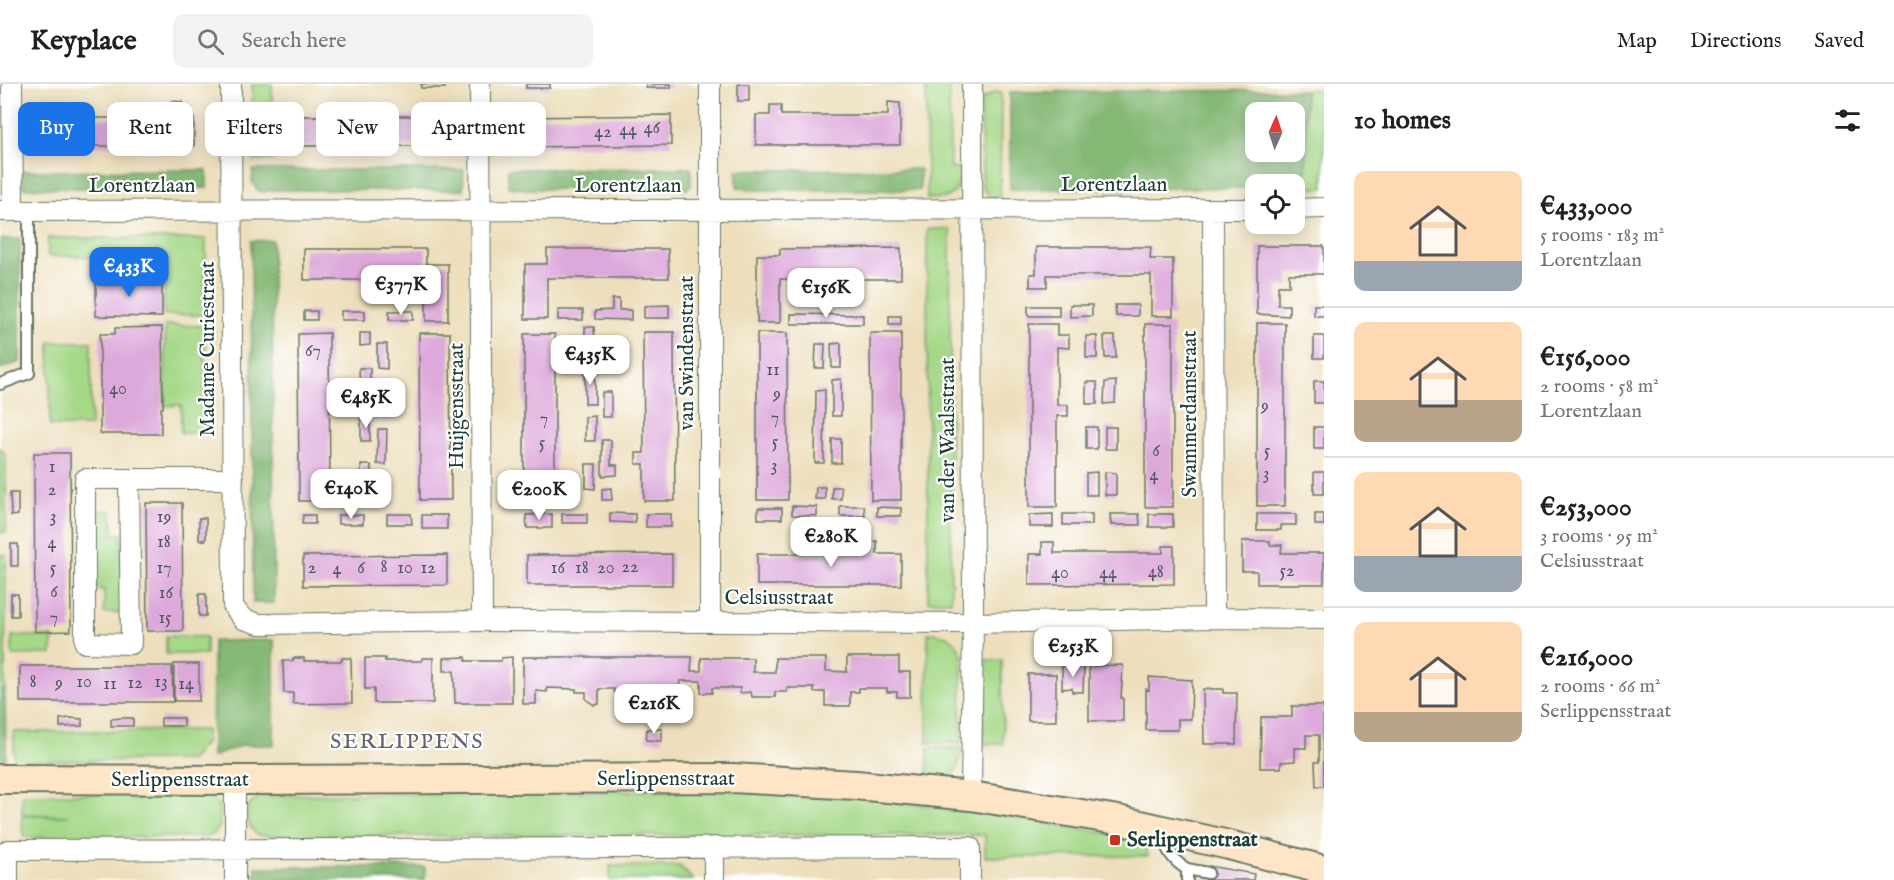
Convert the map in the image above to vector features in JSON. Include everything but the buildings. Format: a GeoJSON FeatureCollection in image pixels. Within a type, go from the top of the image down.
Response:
{"type":"FeatureCollection","features":[{"type":"Feature","properties":{"kind":"street"},"geometry":{"type":"LineString","coordinates":[[12,84],[14,210]]}},
{"type":"Feature","properties":{"kind":"street","name":"Madame Curiestraat"},"geometry":{"type":"LineString","coordinates":[[231,84],[233,606],[237,614]]}},
{"type":"Feature","properties":{"kind":"street","name":"Huijgensstraat"},"geometry":{"type":"LineString","coordinates":[[480,84],[482,621]]}},
{"type":"Feature","properties":{"kind":"street","name":"van Swindenstraat"},"geometry":{"type":"LineString","coordinates":[[710,84],[710,621]]}},
{"type":"Feature","properties":{"kind":"street","name":"van der Waalsstraat"},"geometry":{"type":"LineString","coordinates":[[971,796],[972,84]]}},
{"type":"Feature","properties":{"kind":"street"},"geometry":{"type":"LineString","coordinates":[[1305,208],[1324,208]]}},
{"type":"Feature","properties":{"kind":"street","name":"Swammerdamstraat"},"geometry":{"type":"LineString","coordinates":[[1214,209],[1214,618]]}},
{"type":"Feature","properties":{"kind":"street","name":"Lorentzlaan"},"geometry":{"type":"LineString","coordinates":[[14,210],[1245,209]]}},
{"type":"Feature","properties":{"kind":"street"},"geometry":{"type":"LineString","coordinates":[[129,479],[131,644],[85,643],[86,479],[129,479],[233,479]]}},
{"type":"Feature","properties":{"kind":"street","name":"Celsiusstraat"},"geometry":{"type":"LineString","coordinates":[[237,614],[251,623],[259,624],[482,621],[973,623],[1214,618],[1324,619]]}},
{"type":"Feature","properties":{"kind":"street","name":"Serlippensstraat"},"geometry":{"type":"LineString","coordinates":[[0,779],[733,778],[856,785],[971,796],[1165,830],[1322,873]]}},
{"type":"Feature","properties":{"kind":"street"},"geometry":{"type":"LineString","coordinates":[[235,780],[235,880]]}},
{"type":"Feature","properties":{"kind":"street"},"geometry":{"type":"LineString","coordinates":[[714,847],[714,880]]}},
{"type":"Feature","properties":{"kind":"street"},"geometry":{"type":"LineString","coordinates":[[8,880],[8,850],[714,847],[970,847],[970,880]]}},
{"type":"Feature","properties":{"kind":"lane"},"geometry":{"type":"LineString","coordinates":[[0,384],[29,373],[14,210]]}},
{"type":"Feature","properties":{"kind":"lane"},"geometry":{"type":"LineString","coordinates":[[1165,830],[1164,842],[1187,875],[1208,873]]}},
{"type":"Feature","properties":{"kind":"green space"},"geometry":{"type":"Polygon","coordinates":[[[252,84],[272,84],[272,102],[252,102],[252,84]]]}},
{"type":"Feature","properties":{"kind":"green space"},"geometry":{"type":"Polygon","coordinates":[[[926,84],[949,84],[950,168],[960,169],[961,177],[955,192],[945,198],[927,199],[926,84]]]}},
{"type":"Feature","properties":{"kind":"green space"},"geometry":{"type":"Polygon","coordinates":[[[1305,90],[1324,90],[1324,188],[1306,188],[1305,90]]]}},
{"type":"Feature","properties":{"kind":"green space"},"geometry":{"type":"Polygon","coordinates":[[[1305,90],[1306,188],[1305,174],[1245,174],[1245,188],[1010,189],[1010,92],[1305,90]]]}},
{"type":"Feature","properties":{"kind":"green space"},"geometry":{"type":"Polygon","coordinates":[[[995,92],[1001,93],[1000,199],[989,196],[982,186],[981,102],[995,92]]]}},
{"type":"Feature","properties":{"kind":"green space"},"geometry":{"type":"Polygon","coordinates":[[[253,156],[272,156],[272,160],[253,161],[253,156]]]}},
{"type":"Feature","properties":{"kind":"green space"},"geometry":{"type":"Polygon","coordinates":[[[691,168],[691,185],[687,189],[508,187],[508,169],[691,168]]]}},
{"type":"Feature","properties":{"kind":"green space"},"geometry":{"type":"Polygon","coordinates":[[[920,169],[920,190],[748,190],[737,187],[737,170],[920,169]]]}},
{"type":"Feature","properties":{"kind":"green space"},"geometry":{"type":"Polygon","coordinates":[[[207,170],[207,188],[23,188],[22,171],[207,170]]]}},
{"type":"Feature","properties":{"kind":"green space"},"geometry":{"type":"Polygon","coordinates":[[[253,170],[464,170],[463,190],[273,190],[264,192],[257,190],[252,181],[253,170]]]}},
{"type":"Feature","properties":{"kind":"green space"},"geometry":{"type":"Polygon","coordinates":[[[927,229],[950,229],[951,601],[928,601],[927,229]]]}},
{"type":"Feature","properties":{"kind":"green space"},"geometry":{"type":"Polygon","coordinates":[[[48,238],[206,239],[205,315],[164,315],[164,257],[48,256],[48,238]]]}},
{"type":"Feature","properties":{"kind":"green space"},"geometry":{"type":"Polygon","coordinates":[[[0,239],[20,239],[20,362],[0,369],[0,239]]]}},
{"type":"Feature","properties":{"kind":"green space"},"geometry":{"type":"Polygon","coordinates":[[[272,240],[274,603],[253,603],[251,241],[272,240]]]}},
{"type":"Feature","properties":{"kind":"green space"},"geometry":{"type":"Polygon","coordinates":[[[165,325],[205,326],[205,433],[181,433],[181,405],[165,406],[165,325]]]}},
{"type":"Feature","properties":{"kind":"green space"},"geometry":{"type":"Polygon","coordinates":[[[50,342],[91,342],[91,426],[50,426],[50,342]]]}},
{"type":"Feature","properties":{"kind":"green space"},"geometry":{"type":"Polygon","coordinates":[[[0,448],[6,455],[6,532],[0,532],[0,448]]]}},
{"type":"Feature","properties":{"kind":"green space"},"geometry":{"type":"Polygon","coordinates":[[[95,511],[112,511],[113,534],[122,534],[122,613],[104,613],[104,590],[96,589],[95,511]]]}},
{"type":"Feature","properties":{"kind":"green space"},"geometry":{"type":"Polygon","coordinates":[[[0,554],[6,555],[5,690],[0,690],[0,554]]]}},
{"type":"Feature","properties":{"kind":"green space"},"geometry":{"type":"Polygon","coordinates":[[[928,633],[940,634],[953,640],[962,655],[961,743],[927,743],[928,633]]]}},
{"type":"Feature","properties":{"kind":"green space"},"geometry":{"type":"Polygon","coordinates":[[[12,636],[52,636],[52,654],[12,655],[12,636]]]}},
{"type":"Feature","properties":{"kind":"green space"},"geometry":{"type":"Polygon","coordinates":[[[166,636],[206,637],[206,654],[166,654],[166,636]]]}},
{"type":"Feature","properties":{"kind":"green space"},"geometry":{"type":"Polygon","coordinates":[[[274,640],[274,745],[243,745],[212,757],[213,641],[274,640]]]}},
{"type":"Feature","properties":{"kind":"green space"},"geometry":{"type":"Polygon","coordinates":[[[983,660],[1002,660],[1003,744],[983,744],[983,660]]]}},
{"type":"Feature","properties":{"kind":"green space"},"geometry":{"type":"Polygon","coordinates":[[[0,690],[5,690],[6,761],[0,761],[0,690]]]}},
{"type":"Feature","properties":{"kind":"green space"},"geometry":{"type":"Polygon","coordinates":[[[206,730],[206,742],[191,760],[14,761],[14,732],[206,730]]]}},
{"type":"Feature","properties":{"kind":"green space"},"geometry":{"type":"Polygon","coordinates":[[[928,748],[961,748],[959,764],[954,773],[944,778],[928,779],[928,748]]]}},
{"type":"Feature","properties":{"kind":"green space"},"geometry":{"type":"Polygon","coordinates":[[[727,790],[871,799],[999,815],[1132,837],[1146,849],[1148,856],[985,857],[985,835],[273,836],[257,835],[247,817],[249,807],[253,802],[265,795],[727,790]]]}},
{"type":"Feature","properties":{"kind":"green space"},"geometry":{"type":"Polygon","coordinates":[[[22,794],[209,794],[219,805],[220,826],[214,834],[206,837],[23,837],[22,816],[70,816],[22,814],[22,794]]]}},
{"type":"Feature","properties":{"kind":"green space"},"geometry":{"type":"Polygon","coordinates":[[[610,866],[680,866],[693,880],[610,880],[610,866]]]}},
{"type":"Feature","properties":{"kind":"green space"},"geometry":{"type":"Polygon","coordinates":[[[256,867],[425,867],[425,880],[256,880],[256,867]]]}},
{"type":"Feature","properties":{"kind":"place","name":"Serlippenstraat"},"geometry":{"type":"Point","coordinates":[1115,840]}},
{"type":"Feature","properties":{"kind":"district","name":"SERLIPPENS"},"geometry":{"type":"Point","coordinates":[407,742]}}]}
